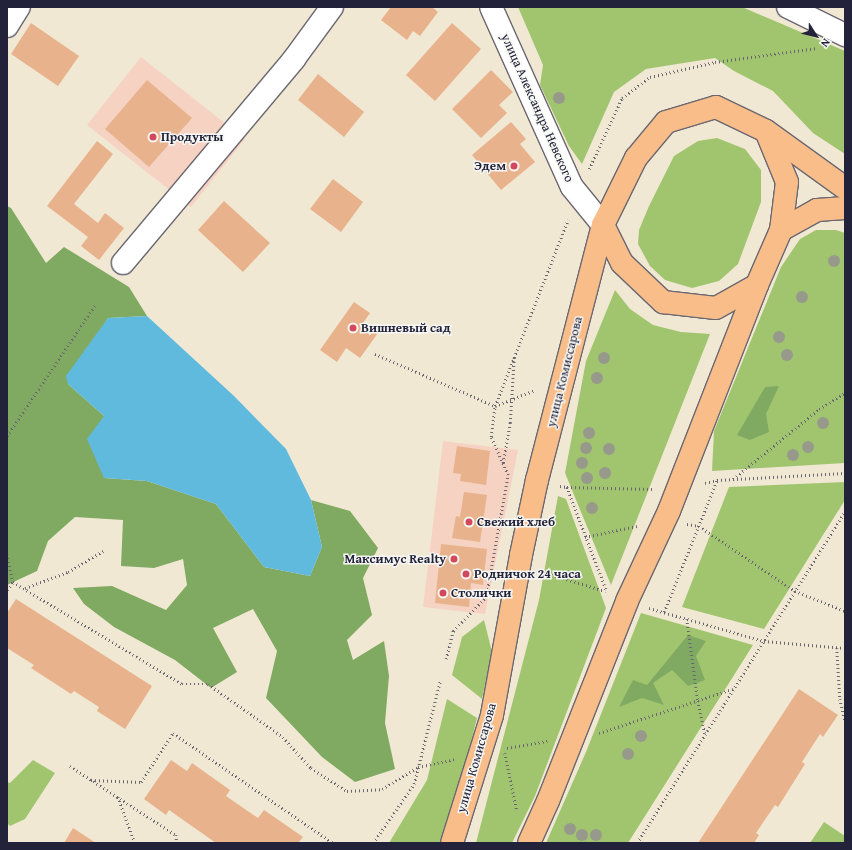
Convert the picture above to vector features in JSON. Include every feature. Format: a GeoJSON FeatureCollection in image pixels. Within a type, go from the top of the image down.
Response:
{"type":"FeatureCollection","features":[{"type":"Feature","properties":{"kind":"main road","name":"улица Комиссарова"},"geometry":{"type":"LineString","coordinates":[[452,843],[492,715],[519,565],[537,480],[603,225],[636,158],[666,122],[716,107],[766,131],[845,188]]}},
{"type":"Feature","properties":{"kind":"main road"},"geometry":{"type":"LineString","coordinates":[[528,843],[548,801],[627,602],[665,520],[757,285],[781,230],[787,182],[766,131]]}},
{"type":"Feature","properties":{"kind":"main road"},"geometry":{"type":"LineString","coordinates":[[781,230],[817,210],[845,208]]}},
{"type":"Feature","properties":{"kind":"main road"},"geometry":{"type":"LineString","coordinates":[[603,225],[622,264],[663,302],[716,308],[757,285]]}},
{"type":"Feature","properties":{"kind":"street"},"geometry":{"type":"LineString","coordinates":[[7,26],[19,7]]}},
{"type":"Feature","properties":{"kind":"street"},"geometry":{"type":"LineString","coordinates":[[123,264],[294,59],[332,7]]}},
{"type":"Feature","properties":{"kind":"street","name":"улица Александра Невского"},"geometry":{"type":"LineString","coordinates":[[491,7],[572,187],[603,225]]}},
{"type":"Feature","properties":{"kind":"street"},"geometry":{"type":"LineString","coordinates":[[788,7],[845,35]]}},
{"type":"Feature","properties":{"kind":"path"},"geometry":{"type":"LineString","coordinates":[[446,659],[453,631],[486,597],[508,475],[491,437],[495,406],[578,194],[622,98],[650,76],[715,62],[822,47]]}},
{"type":"Feature","properties":{"kind":"path"},"geometry":{"type":"LineString","coordinates":[[7,436],[95,305]]}},
{"type":"Feature","properties":{"kind":"path"},"geometry":{"type":"LineString","coordinates":[[375,354],[495,406],[564,378]]}},
{"type":"Feature","properties":{"kind":"path"},"geometry":{"type":"LineString","coordinates":[[503,464],[512,399],[515,354]]}},
{"type":"Feature","properties":{"kind":"path"},"geometry":{"type":"LineString","coordinates":[[732,479],[819,409],[845,393]]}},
{"type":"Feature","properties":{"kind":"path"},"geometry":{"type":"LineString","coordinates":[[567,487],[677,490],[717,480],[845,473]]}},
{"type":"Feature","properties":{"kind":"path"},"geometry":{"type":"LineString","coordinates":[[664,612],[717,480]]}},
{"type":"Feature","properties":{"kind":"path"},"geometry":{"type":"LineString","coordinates":[[637,843],[845,511]]}},
{"type":"Feature","properties":{"kind":"path"},"geometry":{"type":"LineString","coordinates":[[585,537],[665,520],[699,526],[795,591],[845,611]]}},
{"type":"Feature","properties":{"kind":"path"},"geometry":{"type":"LineString","coordinates":[[24,588],[68,572],[103,551]]}},
{"type":"Feature","properties":{"kind":"path"},"geometry":{"type":"LineString","coordinates":[[7,554],[13,582],[7,590]]}},
{"type":"Feature","properties":{"kind":"path"},"geometry":{"type":"LineString","coordinates":[[493,558],[605,591]]}},
{"type":"Feature","properties":{"kind":"path"},"geometry":{"type":"LineString","coordinates":[[13,582],[182,684],[208,684],[283,737],[311,768],[347,791],[382,789],[418,767]]}},
{"type":"Feature","properties":{"kind":"path"},"geometry":{"type":"LineString","coordinates":[[687,619],[698,701],[705,735]]}},
{"type":"Feature","properties":{"kind":"path"},"geometry":{"type":"LineString","coordinates":[[837,648],[840,699],[845,721]]}},
{"type":"Feature","properties":{"kind":"path"},"geometry":{"type":"LineString","coordinates":[[373,843],[414,784],[440,682]]}},
{"type":"Feature","properties":{"kind":"path"},"geometry":{"type":"LineString","coordinates":[[90,780],[141,782],[174,733],[333,843]]}},
{"type":"Feature","properties":{"kind":"path"},"geometry":{"type":"LineString","coordinates":[[504,748],[518,814]]}},
{"type":"Feature","properties":{"kind":"path"},"geometry":{"type":"LineString","coordinates":[[70,766],[176,835],[177,843]]}},
{"type":"Feature","properties":{"kind":"path"},"geometry":{"type":"LineString","coordinates":[[117,797],[135,843]]}},
{"type":"Feature","properties":{"kind":"shaded area"},"geometry":{"type":"Polygon","coordinates":[[[141,57],[245,139],[191,207],[87,125],[141,57]]]}},
{"type":"Feature","properties":{"kind":"shaded area"},"geometry":{"type":"Polygon","coordinates":[[[443,441],[518,450],[485,614],[423,607],[443,441]]]}},
{"type":"Feature","properties":{"kind":"green space"},"geometry":{"type":"Polygon","coordinates":[[[518,7],[742,7],[845,51],[845,154],[813,133],[773,91],[734,71],[715,58],[646,69],[614,92],[582,164],[569,146],[540,85],[543,65],[518,7]]]}},
{"type":"Feature","properties":{"kind":"green space"},"geometry":{"type":"Polygon","coordinates":[[[717,138],[745,149],[761,170],[761,202],[738,264],[719,281],[692,288],[665,280],[650,266],[638,244],[639,230],[649,206],[674,156],[698,141],[717,138]]]}},
{"type":"Feature","properties":{"kind":"green space"},"geometry":{"type":"Polygon","coordinates":[[[7,206],[11,208],[46,263],[64,247],[129,287],[147,316],[108,318],[68,384],[104,416],[104,478],[147,481],[216,504],[264,567],[310,576],[322,547],[311,500],[350,511],[378,548],[363,578],[372,615],[347,640],[353,660],[384,641],[389,676],[385,723],[395,769],[355,782],[322,757],[266,698],[277,651],[253,609],[213,628],[237,672],[211,688],[175,660],[114,627],[84,604],[73,588],[112,586],[166,610],[187,585],[183,559],[154,568],[121,566],[123,520],[75,517],[48,541],[37,571],[7,585],[7,206]]]}},
{"type":"Feature","properties":{"kind":"green space"},"geometry":{"type":"Polygon","coordinates":[[[816,230],[836,230],[845,233],[845,463],[712,471],[714,431],[781,267],[800,239],[816,230]]]}},
{"type":"Feature","properties":{"kind":"green space"},"geometry":{"type":"Polygon","coordinates":[[[615,290],[630,309],[653,325],[681,332],[710,334],[611,585],[565,473],[586,361],[615,290]]]}},
{"type":"Feature","properties":{"kind":"green space"},"geometry":{"type":"Polygon","coordinates":[[[779,386],[766,414],[769,432],[750,440],[737,435],[765,387],[779,386]]]}},
{"type":"Feature","properties":{"kind":"green space"},"geometry":{"type":"Polygon","coordinates":[[[845,482],[845,500],[764,629],[682,607],[729,487],[845,482]]]}},
{"type":"Feature","properties":{"kind":"green space"},"geometry":{"type":"Polygon","coordinates":[[[558,496],[566,499],[606,608],[535,796],[512,843],[476,843],[539,600],[558,496]]]}},
{"type":"Feature","properties":{"kind":"green space"},"geometry":{"type":"Polygon","coordinates":[[[641,613],[753,645],[628,843],[546,843],[586,752],[641,613]]]}},
{"type":"Feature","properties":{"kind":"green space"},"geometry":{"type":"Polygon","coordinates":[[[484,620],[492,652],[482,699],[452,675],[462,637],[484,620]]]}},
{"type":"Feature","properties":{"kind":"green space"},"geometry":{"type":"Polygon","coordinates":[[[688,635],[706,641],[696,656],[705,680],[688,686],[672,670],[653,683],[664,705],[642,698],[619,707],[633,680],[647,685],[688,635]]]}},
{"type":"Feature","properties":{"kind":"green space"},"geometry":{"type":"Polygon","coordinates":[[[447,699],[477,718],[456,804],[443,843],[389,843],[427,780],[447,699]]]}},
{"type":"Feature","properties":{"kind":"green space"},"geometry":{"type":"Polygon","coordinates":[[[33,760],[55,773],[25,819],[10,826],[7,823],[7,782],[10,783],[33,760]]]}},
{"type":"Feature","properties":{"kind":"green space"},"geometry":{"type":"Polygon","coordinates":[[[824,822],[845,836],[845,843],[810,843],[824,822]]]}},
{"type":"Feature","properties":{"kind":"water"},"geometry":{"type":"Polygon","coordinates":[[[147,316],[234,396],[286,449],[311,500],[322,547],[310,576],[264,567],[216,504],[147,481],[104,478],[87,439],[104,416],[68,384],[66,376],[108,318],[147,316]]]}},
{"type":"Feature","properties":{"kind":"building"},"geometry":{"type":"Polygon","coordinates":[[[391,7],[432,7],[438,12],[420,36],[413,31],[407,40],[381,20],[391,7]]]}},
{"type":"Feature","properties":{"kind":"building"},"geometry":{"type":"Polygon","coordinates":[[[31,23],[79,56],[58,86],[11,54],[31,23]]]}},
{"type":"Feature","properties":{"kind":"building"},"geometry":{"type":"Polygon","coordinates":[[[452,23],[481,49],[435,101],[406,75],[452,23]]]}},
{"type":"Feature","properties":{"kind":"building"},"geometry":{"type":"Polygon","coordinates":[[[491,70],[513,92],[499,105],[507,113],[481,138],[452,109],[491,70]]]}},
{"type":"Feature","properties":{"kind":"building"},"geometry":{"type":"Polygon","coordinates":[[[318,74],[364,112],[344,137],[298,100],[318,74]]]}},
{"type":"Feature","properties":{"kind":"building"},"geometry":{"type":"Polygon","coordinates":[[[147,80],[192,118],[149,167],[105,129],[147,80]]]}},
{"type":"Feature","properties":{"kind":"building"},"geometry":{"type":"Polygon","coordinates":[[[511,122],[526,139],[520,144],[535,162],[501,190],[472,155],[511,122]]]}},
{"type":"Feature","properties":{"kind":"building"},"geometry":{"type":"Polygon","coordinates":[[[97,141],[113,154],[74,204],[98,223],[105,213],[124,228],[99,260],[81,246],[88,237],[47,206],[97,141]]]}},
{"type":"Feature","properties":{"kind":"building"},"geometry":{"type":"Polygon","coordinates":[[[333,179],[363,202],[341,232],[310,209],[333,179]]]}},
{"type":"Feature","properties":{"kind":"building"},"geometry":{"type":"Polygon","coordinates":[[[224,201],[270,243],[243,272],[198,230],[224,201]]]}},
{"type":"Feature","properties":{"kind":"building","name":"Вишневый сад"},"geometry":{"type":"Polygon","coordinates":[[[354,302],[370,313],[363,323],[378,333],[360,358],[346,348],[337,362],[320,350],[354,302]]]}},
{"type":"Feature","properties":{"kind":"building"},"geometry":{"type":"Polygon","coordinates":[[[457,446],[490,451],[486,485],[460,481],[461,474],[453,473],[457,446]]]}},
{"type":"Feature","properties":{"kind":"building"},"geometry":{"type":"Polygon","coordinates":[[[464,492],[487,495],[480,542],[452,538],[456,516],[460,517],[464,492]]]}},
{"type":"Feature","properties":{"kind":"building"},"geometry":{"type":"Polygon","coordinates":[[[441,544],[487,549],[483,585],[471,583],[469,607],[435,603],[441,544]]]}},
{"type":"Feature","properties":{"kind":"building"},"geometry":{"type":"Polygon","coordinates":[[[16,599],[152,686],[125,729],[97,711],[99,707],[74,691],[71,694],[31,668],[34,665],[7,648],[7,613],[16,599]]]}},
{"type":"Feature","properties":{"kind":"building"},"geometry":{"type":"Polygon","coordinates":[[[799,689],[838,715],[823,737],[820,734],[802,762],[805,764],[778,807],[775,805],[756,833],[759,835],[754,843],[698,843],[799,689]]]}},
{"type":"Feature","properties":{"kind":"building"},"geometry":{"type":"Polygon","coordinates":[[[171,760],[187,771],[192,763],[230,790],[226,796],[258,818],[264,810],[303,837],[299,842],[300,843],[216,843],[169,810],[166,815],[144,799],[171,760]]]}},
{"type":"Feature","properties":{"kind":"building"},"geometry":{"type":"Polygon","coordinates":[[[73,828],[96,843],[64,843],[73,828]]]}},
{"type":"Feature","properties":{"kind":"place","name":"Продукты"},"geometry":{"type":"Point","coordinates":[153,137]}},
{"type":"Feature","properties":{"kind":"place","name":"Эдем"},"geometry":{"type":"Point","coordinates":[514,166]}},
{"type":"Feature","properties":{"kind":"place","name":"Вишневый сад"},"geometry":{"type":"Point","coordinates":[353,328]}},
{"type":"Feature","properties":{"kind":"place","name":"Свежий хлеб"},"geometry":{"type":"Point","coordinates":[469,522]}},
{"type":"Feature","properties":{"kind":"place","name":"Максимус Realty"},"geometry":{"type":"Point","coordinates":[454,559]}},
{"type":"Feature","properties":{"kind":"place","name":"Родничок 24 часа"},"geometry":{"type":"Point","coordinates":[466,574]}},
{"type":"Feature","properties":{"kind":"place","name":"Столички"},"geometry":{"type":"Point","coordinates":[443,593]}}]}
